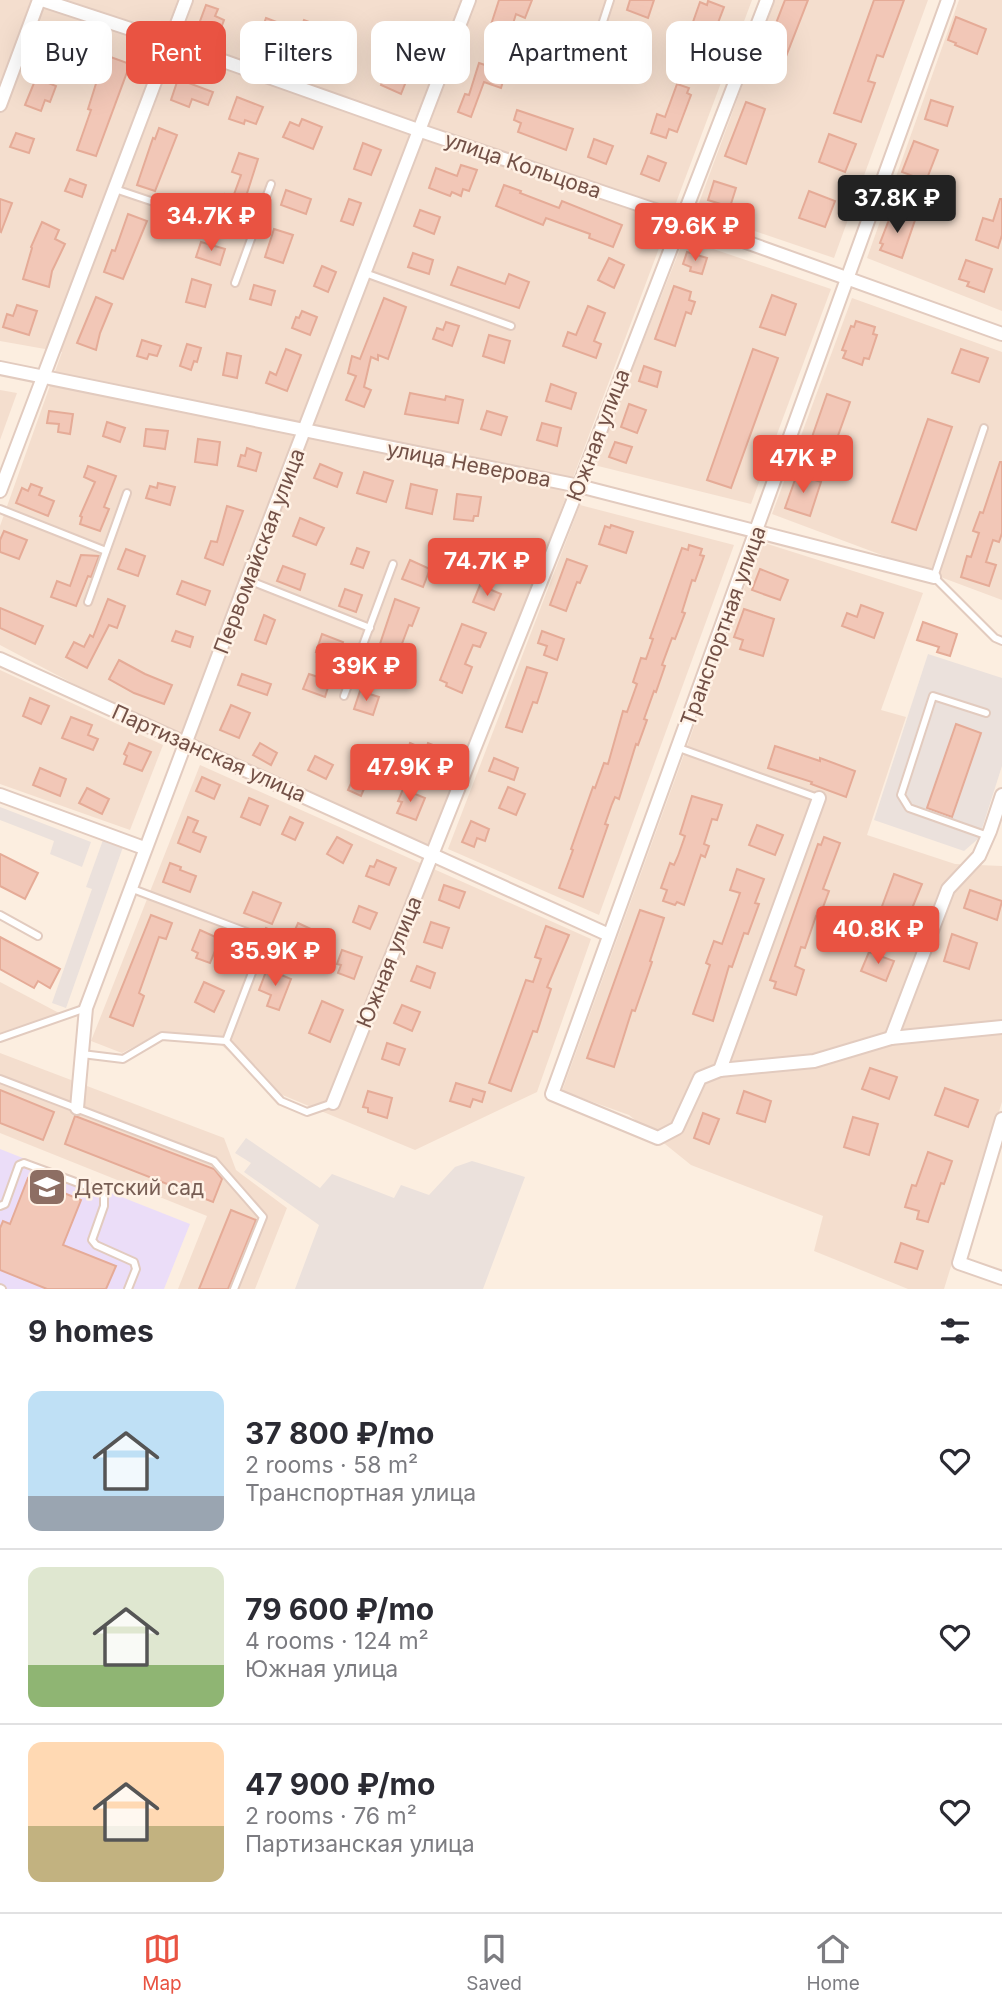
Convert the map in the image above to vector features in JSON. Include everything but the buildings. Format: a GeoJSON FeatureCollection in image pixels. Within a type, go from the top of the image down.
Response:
{"type":"FeatureCollection","features":[{"type":"Feature","properties":{"kind":"street","name":"улица Кольцова"},"geometry":{"type":"LineString","coordinates":[[40,0],[126,28]]}},
{"type":"Feature","properties":{"kind":"street"},"geometry":{"type":"LineString","coordinates":[[0,105],[40,0]]}},
{"type":"Feature","properties":{"kind":"street"},"geometry":{"type":"LineString","coordinates":[[178,21],[186,0]]}},
{"type":"Feature","properties":{"kind":"street","name":"Первомайская улица"},"geometry":{"type":"LineString","coordinates":[[77,1108],[86,1008],[469,0]]}},
{"type":"Feature","properties":{"kind":"street","name":"Южная улица"},"geometry":{"type":"LineString","coordinates":[[333,1103],[579,486],[767,0]]}},
{"type":"Feature","properties":{"kind":"street","name":"Транспортная улица"},"geometry":{"type":"LineString","coordinates":[[720,1070],[701,1078],[677,1128],[659,1138],[552,1094],[948,0]]}},
{"type":"Feature","properties":{"kind":"street","name":"улица Кольцова"},"geometry":{"type":"LineString","coordinates":[[226,62],[682,219],[1002,334]]}},
{"type":"Feature","properties":{"kind":"street"},"geometry":{"type":"LineString","coordinates":[[0,491],[154,84]]}},
{"type":"Feature","properties":{"kind":"street","name":"улица Неверова"},"geometry":{"type":"LineString","coordinates":[[0,368],[579,486],[934,577]]}},
{"type":"Feature","properties":{"kind":"street","name":"Партизанская улица"},"geometry":{"type":"LineString","coordinates":[[0,659],[609,935]]}},
{"type":"Feature","properties":{"kind":"street"},"geometry":{"type":"LineString","coordinates":[[0,795],[145,848]]}},
{"type":"Feature","properties":{"kind":"street"},"geometry":{"type":"LineString","coordinates":[[891,1038],[948,889],[979,856],[994,834],[1002,795]]}},
{"type":"Feature","properties":{"kind":"street"},"geometry":{"type":"LineString","coordinates":[[819,798],[720,1070],[814,1061],[891,1038],[1002,1027]]}},
{"type":"Feature","properties":{"kind":"street"},"geometry":{"type":"LineString","coordinates":[[1002,1119],[959,1263],[1002,1278]]}},
{"type":"Feature","properties":{"kind":"lane"},"geometry":{"type":"LineString","coordinates":[[603,21],[610,0]]}},
{"type":"Feature","properties":{"kind":"lane"},"geometry":{"type":"LineString","coordinates":[[235,283],[271,184]]}},
{"type":"Feature","properties":{"kind":"lane"},"geometry":{"type":"LineString","coordinates":[[114,188],[253,234]]}},
{"type":"Feature","properties":{"kind":"lane"},"geometry":{"type":"LineString","coordinates":[[365,272],[511,327]]}},
{"type":"Feature","properties":{"kind":"lane"},"geometry":{"type":"LineString","coordinates":[[984,428],[934,577],[995,638],[1002,641]]}},
{"type":"Feature","properties":{"kind":"lane"},"geometry":{"type":"LineString","coordinates":[[88,602],[127,493]]}},
{"type":"Feature","properties":{"kind":"lane"},"geometry":{"type":"LineString","coordinates":[[0,509],[106,551]]}},
{"type":"Feature","properties":{"kind":"lane"},"geometry":{"type":"LineString","coordinates":[[344,696],[393,564]]}},
{"type":"Feature","properties":{"kind":"lane"},"geometry":{"type":"LineString","coordinates":[[247,579],[370,628]]}},
{"type":"Feature","properties":{"kind":"lane"},"geometry":{"type":"LineString","coordinates":[[986,713],[933,696],[901,795],[909,808],[994,834]]}},
{"type":"Feature","properties":{"kind":"lane"},"geometry":{"type":"LineString","coordinates":[[678,748],[819,798]]}},
{"type":"Feature","properties":{"kind":"lane"},"geometry":{"type":"LineString","coordinates":[[130,888],[260,937],[263,944],[226,1041]]}},
{"type":"Feature","properties":{"kind":"lane"},"geometry":{"type":"LineString","coordinates":[[0,915],[38,936]]}},
{"type":"Feature","properties":{"kind":"lane"},"geometry":{"type":"LineString","coordinates":[[0,1038],[86,1008]]}},
{"type":"Feature","properties":{"kind":"lane"},"geometry":{"type":"LineString","coordinates":[[82,1054],[123,1059],[162,1036],[226,1041],[281,1101],[307,1112],[333,1103]]}},
{"type":"Feature","properties":{"kind":"lane"},"geometry":{"type":"LineString","coordinates":[[0,1079],[214,1161],[263,1217],[234,1289]]}},
{"type":"Feature","properties":{"kind":"lane"},"geometry":{"type":"LineString","coordinates":[[0,1206],[5,1204],[19,1165],[24,1163],[100,1191],[104,1195],[104,1206],[92,1240],[96,1245],[134,1262],[136,1269],[128,1289]]}},
{"type":"Feature","properties":{"kind":"shaded area"},"geometry":{"type":"Polygon","coordinates":[[[0,0],[752,0],[744,21],[666,21],[666,84],[721,84],[432,854],[186,743],[0,645],[0,526],[62,352],[0,341],[0,0]]]}},
{"type":"Feature","properties":{"kind":"shaded area"},"geometry":{"type":"Polygon","coordinates":[[[774,0],[928,0],[834,258],[696,211],[743,84],[787,84],[787,21],[766,21],[774,0]]]}},
{"type":"Feature","properties":{"kind":"shaded area"},"geometry":{"type":"Polygon","coordinates":[[[959,0],[1002,0],[1002,311],[867,258],[959,0]]]}},
{"type":"Feature","properties":{"kind":"shaded area"},"geometry":{"type":"Polygon","coordinates":[[[684,239],[831,289],[751,504],[594,465],[684,239]]]}},
{"type":"Feature","properties":{"kind":"shaded area"},"geometry":{"type":"Polygon","coordinates":[[[852,298],[1002,352],[1002,600],[772,514],[852,298]]]}},
{"type":"Feature","properties":{"kind":"shaded area"},"geometry":{"type":"Polygon","coordinates":[[[0,390],[17,393],[0,440],[0,390]]]}},
{"type":"Feature","properties":{"kind":"shaded area"},"geometry":{"type":"Polygon","coordinates":[[[580,505],[734,545],[599,915],[448,849],[580,505]]]}},
{"type":"Feature","properties":{"kind":"shaded area"},"geometry":{"type":"Polygon","coordinates":[[[761,542],[923,593],[881,710],[906,717],[867,835],[955,864],[1002,866],[1002,1102],[944,1289],[908,1289],[814,1251],[823,1216],[691,1165],[629,1115],[562,1091],[761,542]]]}},
{"type":"Feature","properties":{"kind":"shaded area"},"geometry":{"type":"Polygon","coordinates":[[[928,654],[1002,678],[1002,766],[979,838],[964,851],[874,820],[928,654]]]}},
{"type":"Feature","properties":{"kind":"shaded area"},"geometry":{"type":"Polygon","coordinates":[[[0,670],[163,745],[130,830],[0,784],[0,670]]]}},
{"type":"Feature","properties":{"kind":"shaded area"},"geometry":{"type":"Polygon","coordinates":[[[200,765],[591,939],[537,1092],[415,1150],[280,1094],[214,1039],[162,1032],[122,1053],[91,1041],[200,765]]]}},
{"type":"Feature","properties":{"kind":"shaded area"},"geometry":{"type":"Polygon","coordinates":[[[0,807],[91,842],[82,867],[50,854],[54,841],[0,820],[0,807]]]}},
{"type":"Feature","properties":{"kind":"shaded area"},"geometry":{"type":"Polygon","coordinates":[[[103,840],[123,847],[66,1008],[52,1003],[92,889],[86,887],[103,840]]]}},
{"type":"Feature","properties":{"kind":"shaded area"},"geometry":{"type":"Polygon","coordinates":[[[0,982],[61,1014],[0,1033],[0,982]]]}},
{"type":"Feature","properties":{"kind":"shaded area"},"geometry":{"type":"Polygon","coordinates":[[[0,1053],[224,1138],[236,1170],[287,1208],[255,1289],[178,1289],[207,1216],[0,1133],[0,1053]]]}},
{"type":"Feature","properties":{"kind":"shaded area"},"geometry":{"type":"Polygon","coordinates":[[[246,1138],[320,1188],[332,1174],[394,1198],[401,1185],[429,1195],[455,1167],[472,1161],[525,1177],[483,1289],[295,1289],[319,1225],[244,1172],[251,1163],[235,1153],[246,1138]]]}},
{"type":"Feature","properties":{"kind":"shaded area","name":"Детский сад"},"geometry":{"type":"Polygon","coordinates":[[[0,1149],[190,1224],[164,1289],[0,1289],[0,1149]]]}},
{"type":"Feature","properties":{"kind":"place","name":"Детский сад"},"geometry":{"type":"Point","coordinates":[47,1187]}}]}
